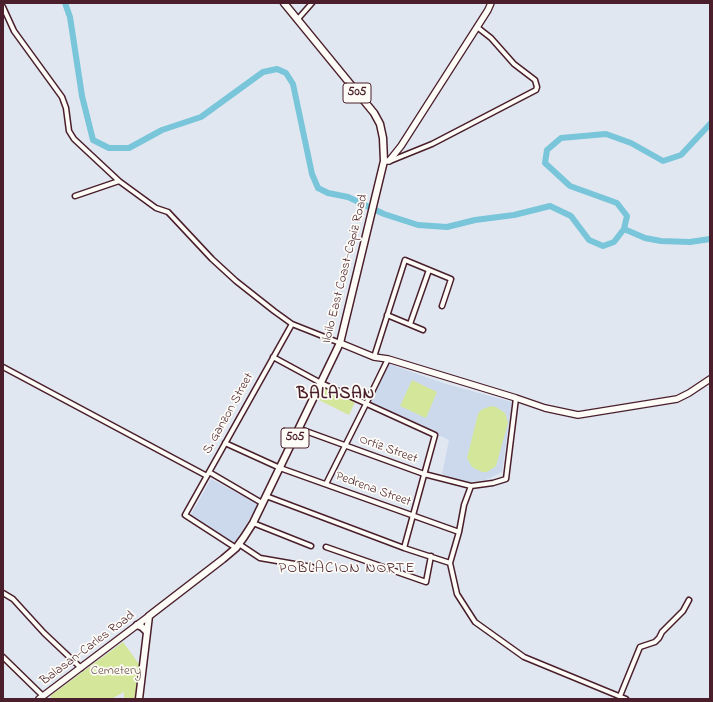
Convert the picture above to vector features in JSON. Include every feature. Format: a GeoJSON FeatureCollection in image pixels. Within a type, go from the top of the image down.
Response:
{"type":"FeatureCollection","features":[{"type":"Feature","properties":{"kind":"main road","name":"Iloilo East Coast-Capiz Road"},"geometry":{"type":"LineString","coordinates":[[149,616],[224,560],[237,546],[253,523],[340,343],[370,216],[386,161],[380,124],[374,113],[284,3]]}},
{"type":"Feature","properties":{"kind":"main road"},"geometry":{"type":"LineString","coordinates":[[140,699],[149,616]]}},
{"type":"Feature","properties":{"kind":"main road"},"geometry":{"type":"LineString","coordinates":[[137,625],[142,626],[147,632]]}},
{"type":"Feature","properties":{"kind":"street"},"geometry":{"type":"LineString","coordinates":[[298,20],[312,3]]}},
{"type":"Feature","properties":{"kind":"street"},"geometry":{"type":"LineString","coordinates":[[386,161],[402,146],[491,3]]}},
{"type":"Feature","properties":{"kind":"street"},"geometry":{"type":"LineString","coordinates":[[3,7],[14,31],[62,97],[66,108],[69,131],[74,139],[119,182],[156,208],[168,212],[212,259],[236,281],[292,324],[374,357],[388,359],[545,408],[578,415],[677,399],[710,379]]}},
{"type":"Feature","properties":{"kind":"street"},"geometry":{"type":"LineString","coordinates":[[386,161],[432,144],[536,90],[537,87],[535,80],[514,64],[491,38],[477,27]]}},
{"type":"Feature","properties":{"kind":"street"},"geometry":{"type":"LineString","coordinates":[[75,196],[119,182]]}},
{"type":"Feature","properties":{"kind":"street"},"geometry":{"type":"LineString","coordinates":[[374,357],[405,260],[451,279],[442,306]]}},
{"type":"Feature","properties":{"kind":"street"},"geometry":{"type":"LineString","coordinates":[[410,324],[428,270]]}},
{"type":"Feature","properties":{"kind":"street"},"geometry":{"type":"LineString","coordinates":[[387,315],[423,330]]}},
{"type":"Feature","properties":{"kind":"street","name":"S. Ganzon Street"},"geometry":{"type":"LineString","coordinates":[[237,546],[185,515],[292,324]]}},
{"type":"Feature","properties":{"kind":"street"},"geometry":{"type":"LineString","coordinates":[[273,357],[321,383],[435,435],[404,548]]}},
{"type":"Feature","properties":{"kind":"street"},"geometry":{"type":"LineString","coordinates":[[326,484],[388,359]]}},
{"type":"Feature","properties":{"kind":"street"},"geometry":{"type":"LineString","coordinates":[[3,367],[262,503]]}},
{"type":"Feature","properties":{"kind":"street"},"geometry":{"type":"LineString","coordinates":[[516,398],[506,480],[471,486],[464,505],[459,532],[450,563],[457,594],[475,622],[524,657],[626,699]]}},
{"type":"Feature","properties":{"kind":"street","name":"Ortiz Street"},"geometry":{"type":"LineString","coordinates":[[300,428],[424,474],[471,486]]}},
{"type":"Feature","properties":{"kind":"street","name":"Pedrena Street"},"geometry":{"type":"LineString","coordinates":[[225,443],[280,468],[459,532]]}},
{"type":"Feature","properties":{"kind":"street"},"geometry":{"type":"LineString","coordinates":[[266,496],[404,548],[450,563]]}},
{"type":"Feature","properties":{"kind":"street"},"geometry":{"type":"LineString","coordinates":[[253,523],[311,546]]}},
{"type":"Feature","properties":{"kind":"street"},"geometry":{"type":"LineString","coordinates":[[237,546],[260,558],[312,567]]}},
{"type":"Feature","properties":{"kind":"street"},"geometry":{"type":"LineString","coordinates":[[326,547],[426,582],[431,556]]}},
{"type":"Feature","properties":{"kind":"street"},"geometry":{"type":"LineString","coordinates":[[3,593],[12,599],[80,668]]}},
{"type":"Feature","properties":{"kind":"street"},"geometry":{"type":"LineString","coordinates":[[620,696],[640,647],[655,642],[662,632],[683,611],[689,600]]}},
{"type":"Feature","properties":{"kind":"street","name":"Balasan-Carles Road"},"geometry":{"type":"LineString","coordinates":[[41,698],[149,616]]}},
{"type":"Feature","properties":{"kind":"street"},"geometry":{"type":"LineString","coordinates":[[3,657],[41,698]]}},
{"type":"Feature","properties":{"kind":"shaded area"},"geometry":{"type":"Polygon","coordinates":[[[389,364],[446,384],[512,402],[502,472],[486,480],[460,483],[442,474],[449,440],[370,404],[389,364]]]}},
{"type":"Feature","properties":{"kind":"shaded area"},"geometry":{"type":"Polygon","coordinates":[[[211,479],[258,504],[235,543],[190,516],[211,479]]]}},
{"type":"Feature","properties":{"kind":"green space"},"geometry":{"type":"Polygon","coordinates":[[[412,380],[437,392],[426,418],[400,406],[412,380]]]}},
{"type":"Feature","properties":{"kind":"green space"},"geometry":{"type":"Polygon","coordinates":[[[326,387],[355,402],[349,415],[319,400],[326,387]]]}},
{"type":"Feature","properties":{"kind":"green space"},"geometry":{"type":"Polygon","coordinates":[[[491,406],[496,407],[505,413],[508,423],[496,466],[487,472],[482,472],[472,467],[467,458],[478,414],[481,410],[491,406]]]}},
{"type":"Feature","properties":{"kind":"green space","name":"Cemetery"},"geometry":{"type":"Polygon","coordinates":[[[123,642],[139,664],[136,699],[124,699],[124,692],[111,699],[53,699],[50,696],[123,642]]]}},
{"type":"Feature","properties":{"kind":"waterway"},"geometry":{"type":"LineString","coordinates":[[65,3],[70,17],[82,96],[93,140],[109,148],[129,148],[162,130],[201,117],[263,72],[277,69],[286,73],[293,84],[312,174],[318,188],[328,193],[348,197],[384,214],[418,225],[447,227],[475,220],[514,215],[550,206],[571,216],[589,240],[603,246],[614,242],[624,229],[627,216],[617,203],[570,186],[545,163],[547,150],[561,138],[606,134],[631,143],[663,161],[681,155],[710,124]]}},
{"type":"Feature","properties":{"kind":"waterway"},"geometry":{"type":"LineString","coordinates":[[624,229],[645,238],[661,241],[690,242],[710,239]]}},
{"type":"Feature","properties":{"kind":"district","name":"BALASAN"},"geometry":{"type":"Point","coordinates":[336,395]}},
{"type":"Feature","properties":{"kind":"district","name":"POBLACION NORTE"},"geometry":{"type":"Point","coordinates":[347,570]}}]}
